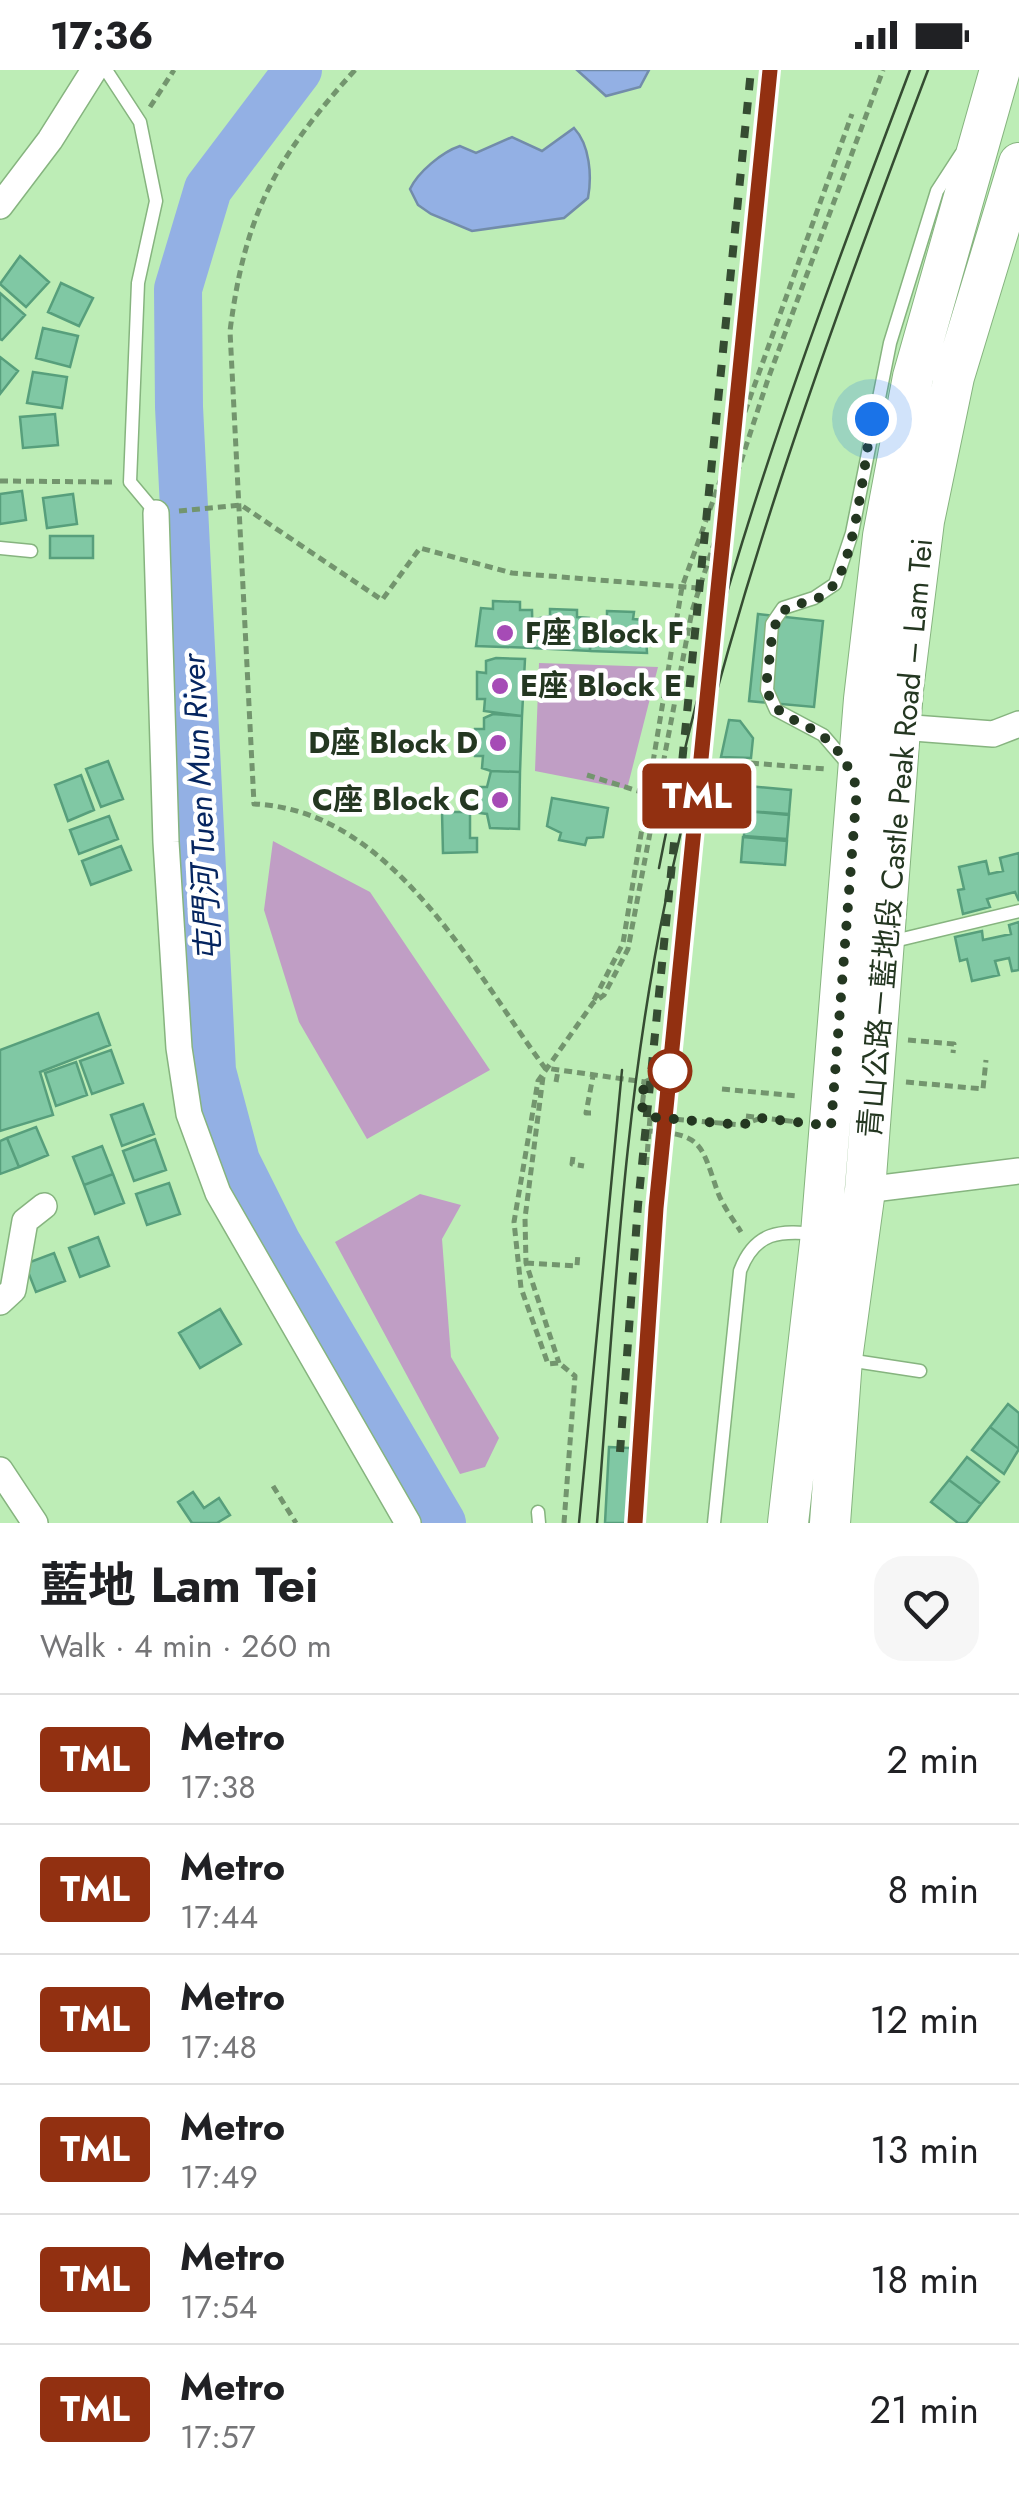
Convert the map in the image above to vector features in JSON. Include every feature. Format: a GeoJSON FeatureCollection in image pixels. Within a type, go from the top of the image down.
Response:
{"type":"FeatureCollection","features":[{"type":"Feature","properties":{"kind":"main road","name":"青山公路－藍地段 Castle Peak Road – Lam Tei"},"geometry":{"type":"LineString","coordinates":[[788,1523],[832,1113],[844,779],[888,502],[913,377],[982,122],[1000,70]]}},
{"type":"Feature","properties":{"kind":"main road","name":"青山公路－藍地段 Castle Peak Road – Lam Tei"},"geometry":{"type":"LineString","coordinates":[[830,1523],[842,1359],[865,1190],[900,726],[924,521],[954,377],[1019,164]]}},
{"type":"Feature","properties":{"kind":"street"},"geometry":{"type":"LineString","coordinates":[[0,206],[50,140],[94,70]]}},
{"type":"Feature","properties":{"kind":"street"},"geometry":{"type":"LineString","coordinates":[[162,512],[167,861],[179,1048],[189,1114],[218,1193],[408,1523]]}},
{"type":"Feature","properties":{"kind":"street"},"geometry":{"type":"LineString","coordinates":[[900,726],[994,734],[1019,724]]}},
{"type":"Feature","properties":{"kind":"street"},"geometry":{"type":"LineString","coordinates":[[865,1190],[1019,1171]]}},
{"type":"Feature","properties":{"kind":"street"},"geometry":{"type":"LineString","coordinates":[[0,1302],[13,1290],[25,1220],[44,1206]]}},
{"type":"Feature","properties":{"kind":"street"},"geometry":{"type":"LineString","coordinates":[[0,1470],[35,1523]]}},
{"type":"Feature","properties":{"kind":"lane"},"geometry":{"type":"LineString","coordinates":[[106,70],[140,122],[156,201],[138,284],[130,482],[162,512]]}},
{"type":"Feature","properties":{"kind":"lane"},"geometry":{"type":"LineString","coordinates":[[844,779],[845,758],[823,735],[776,710],[767,690],[772,624],[784,608],[814,598],[834,584],[852,532],[890,343],[936,190],[982,122]]}},
{"type":"Feature","properties":{"kind":"lane"},"geometry":{"type":"LineString","coordinates":[[0,548],[30,551]]}},
{"type":"Feature","properties":{"kind":"lane"},"geometry":{"type":"LineString","coordinates":[[884,943],[1019,912]]}},
{"type":"Feature","properties":{"kind":"lane"},"geometry":{"type":"LineString","coordinates":[[714,1523],[740,1270],[750,1247],[766,1234],[786,1230],[821,1234]]}},
{"type":"Feature","properties":{"kind":"lane"},"geometry":{"type":"LineString","coordinates":[[842,1359],[920,1371]]}},
{"type":"Feature","properties":{"kind":"path"},"geometry":{"type":"LineString","coordinates":[[140,122],[174,70]]}},
{"type":"Feature","properties":{"kind":"path"},"geometry":{"type":"LineString","coordinates":[[355,70],[288,150],[249,233],[230,331],[254,804],[291,805],[351,833],[407,880],[543,1075],[525,1218],[526,1263],[559,1364]]}},
{"type":"Feature","properties":{"kind":"path"},"geometry":{"type":"LineString","coordinates":[[593,1003],[604,995],[628,949],[700,588],[768,379],[884,70]]}},
{"type":"Feature","properties":{"kind":"path"},"geometry":{"type":"LineString","coordinates":[[564,1523],[576,1376],[559,1364],[548,1364],[521,1288],[514,1222],[543,1075],[593,1003],[623,943],[682,587],[852,114]]}},
{"type":"Feature","properties":{"kind":"path"},"geometry":{"type":"LineString","coordinates":[[0,481],[130,482]]}},
{"type":"Feature","properties":{"kind":"path"},"geometry":{"type":"LineString","coordinates":[[162,512],[237,505],[382,600],[420,548],[512,573],[700,588]]}},
{"type":"Feature","properties":{"kind":"path"},"geometry":{"type":"LineString","coordinates":[[725,761],[844,779]]}},
{"type":"Feature","properties":{"kind":"path"},"geometry":{"type":"LineString","coordinates":[[587,775],[657,796]]}},
{"type":"Feature","properties":{"kind":"path"},"geometry":{"type":"LineString","coordinates":[[908,1040],[954,1044],[953,1053]]}},
{"type":"Feature","properties":{"kind":"path"},"geometry":{"type":"LineString","coordinates":[[904,1082],[984,1089],[986,1060]]}},
{"type":"Feature","properties":{"kind":"path"},"geometry":{"type":"LineString","coordinates":[[543,1075],[558,1071],[644,1082],[658,1075]]}},
{"type":"Feature","properties":{"kind":"path"},"geometry":{"type":"LineString","coordinates":[[556,1082],[558,1071]]}},
{"type":"Feature","properties":{"kind":"path"},"geometry":{"type":"LineString","coordinates":[[590,1113],[586,1113],[593,1076]]}},
{"type":"Feature","properties":{"kind":"path"},"geometry":{"type":"LineString","coordinates":[[644,1082],[642,1107],[650,1117],[646,1169]]}},
{"type":"Feature","properties":{"kind":"path"},"geometry":{"type":"LineString","coordinates":[[722,1089],[832,1113]]}},
{"type":"Feature","properties":{"kind":"path"},"geometry":{"type":"LineString","coordinates":[[746,1116],[832,1113]]}},
{"type":"Feature","properties":{"kind":"path"},"geometry":{"type":"LineString","coordinates":[[650,1117],[742,1125],[761,1118]]}},
{"type":"Feature","properties":{"kind":"path"},"geometry":{"type":"LineString","coordinates":[[649,1132],[692,1137],[700,1144],[718,1195],[750,1247]]}},
{"type":"Feature","properties":{"kind":"path"},"geometry":{"type":"LineString","coordinates":[[573,1157],[572,1164],[584,1166]]}},
{"type":"Feature","properties":{"kind":"path"},"geometry":{"type":"LineString","coordinates":[[526,1263],[577,1266],[578,1254]]}},
{"type":"Feature","properties":{"kind":"path"},"geometry":{"type":"LineString","coordinates":[[272,1486],[296,1523]]}},
{"type":"Feature","properties":{"kind":"shaded area"},"geometry":{"type":"Polygon","coordinates":[[[539,663],[658,667],[627,789],[535,771],[539,663]]]}},
{"type":"Feature","properties":{"kind":"shaded area"},"geometry":{"type":"Polygon","coordinates":[[[273,841],[370,892],[490,1070],[367,1139],[299,1022],[264,910],[273,841]]]}},
{"type":"Feature","properties":{"kind":"shaded area"},"geometry":{"type":"Polygon","coordinates":[[[420,1194],[461,1205],[442,1239],[451,1357],[499,1438],[485,1467],[460,1474],[335,1242],[420,1194]]]}},
{"type":"Feature","properties":{"kind":"water"},"geometry":{"type":"Polygon","coordinates":[[[577,70],[649,70],[640,87],[606,96],[577,70]]]}},
{"type":"Feature","properties":{"kind":"water"},"geometry":{"type":"Polygon","coordinates":[[[574,128],[587,152],[588,198],[564,218],[472,231],[431,214],[418,205],[410,189],[431,163],[460,146],[476,153],[512,137],[542,151],[574,128]]]}},
{"type":"Feature","properties":{"kind":"building"},"geometry":{"type":"Polygon","coordinates":[[[20,256],[49,282],[26,307],[0,284],[20,256]]]}},
{"type":"Feature","properties":{"kind":"building"},"geometry":{"type":"Polygon","coordinates":[[[61,283],[93,298],[79,326],[48,312],[61,283]]]}},
{"type":"Feature","properties":{"kind":"building"},"geometry":{"type":"Polygon","coordinates":[[[0,293],[25,315],[2,340],[0,339],[0,293]]]}},
{"type":"Feature","properties":{"kind":"building"},"geometry":{"type":"Polygon","coordinates":[[[43,328],[78,336],[70,367],[36,358],[43,328]]]}},
{"type":"Feature","properties":{"kind":"building"},"geometry":{"type":"Polygon","coordinates":[[[0,357],[18,371],[0,394],[0,357]]]}},
{"type":"Feature","properties":{"kind":"building"},"geometry":{"type":"Polygon","coordinates":[[[33,372],[67,377],[62,408],[27,403],[33,372]]]}},
{"type":"Feature","properties":{"kind":"building"},"geometry":{"type":"Polygon","coordinates":[[[55,414],[58,445],[23,448],[20,417],[55,414]]]}},
{"type":"Feature","properties":{"kind":"building"},"geometry":{"type":"Polygon","coordinates":[[[22,491],[26,520],[0,524],[0,494],[22,491]]]}},
{"type":"Feature","properties":{"kind":"building"},"geometry":{"type":"Polygon","coordinates":[[[73,494],[77,524],[47,528],[43,498],[73,494]]]}},
{"type":"Feature","properties":{"kind":"building"},"geometry":{"type":"Polygon","coordinates":[[[50,536],[93,536],[93,558],[50,558],[50,536]]]}},
{"type":"Feature","properties":{"kind":"building","name":"F座 Block F"},"geometry":{"type":"Polygon","coordinates":[[[493,601],[520,602],[520,610],[532,610],[533,648],[476,646],[481,608],[493,609],[493,601]]]}},
{"type":"Feature","properties":{"kind":"building"},"geometry":{"type":"Polygon","coordinates":[[[550,609],[577,610],[577,617],[589,618],[590,651],[533,648],[535,619],[550,616],[550,609]]]}},
{"type":"Feature","properties":{"kind":"building"},"geometry":{"type":"Polygon","coordinates":[[[607,611],[634,612],[633,619],[645,620],[647,653],[590,651],[592,622],[607,618],[607,611]]]}},
{"type":"Feature","properties":{"kind":"building"},"geometry":{"type":"Polygon","coordinates":[[[758,614],[823,621],[814,707],[749,701],[758,614]]]}},
{"type":"Feature","properties":{"kind":"building","name":"E座 Block E"},"geometry":{"type":"Polygon","coordinates":[[[525,659],[522,716],[484,711],[485,699],[477,699],[477,672],[486,673],[486,661],[525,659]]]}},
{"type":"Feature","properties":{"kind":"building","name":"D座 Block D"},"geometry":{"type":"Polygon","coordinates":[[[493,714],[522,716],[520,772],[482,768],[483,756],[475,756],[475,729],[484,729],[484,718],[493,714]]]}},
{"type":"Feature","properties":{"kind":"building"},"geometry":{"type":"Polygon","coordinates":[[[729,720],[740,721],[753,738],[751,758],[721,757],[729,720]]]}},
{"type":"Feature","properties":{"kind":"building"},"geometry":{"type":"Polygon","coordinates":[[[108,761],[123,799],[101,807],[86,769],[108,761]]]}},
{"type":"Feature","properties":{"kind":"building","name":"C座 Block C"},"geometry":{"type":"Polygon","coordinates":[[[491,771],[520,772],[519,829],[490,828],[487,814],[479,813],[480,787],[487,787],[491,771]]]}},
{"type":"Feature","properties":{"kind":"building"},"geometry":{"type":"Polygon","coordinates":[[[81,775],[94,810],[68,821],[55,785],[81,775]]]}},
{"type":"Feature","properties":{"kind":"building"},"geometry":{"type":"Polygon","coordinates":[[[748,786],[791,790],[789,814],[746,811],[748,786]]]}},
{"type":"Feature","properties":{"kind":"building"},"geometry":{"type":"Polygon","coordinates":[[[552,798],[608,808],[603,837],[587,838],[585,845],[559,840],[561,833],[547,826],[552,798]]]}},
{"type":"Feature","properties":{"kind":"building"},"geometry":{"type":"Polygon","coordinates":[[[745,811],[789,815],[787,839],[744,836],[745,811]]]}},
{"type":"Feature","properties":{"kind":"building"},"geometry":{"type":"Polygon","coordinates":[[[442,812],[470,812],[470,838],[477,838],[477,852],[443,853],[442,812]]]}},
{"type":"Feature","properties":{"kind":"building"},"geometry":{"type":"Polygon","coordinates":[[[109,816],[118,839],[79,854],[70,830],[109,816]]]}},
{"type":"Feature","properties":{"kind":"building"},"geometry":{"type":"Polygon","coordinates":[[[743,837],[787,841],[785,865],[741,862],[743,837]]]}},
{"type":"Feature","properties":{"kind":"building"},"geometry":{"type":"Polygon","coordinates":[[[121,846],[131,870],[91,885],[82,861],[121,846]]]}},
{"type":"Feature","properties":{"kind":"building"},"geometry":{"type":"Polygon","coordinates":[[[1019,853],[1019,901],[1015,892],[987,899],[990,907],[963,914],[958,890],[964,889],[959,867],[986,861],[989,874],[1003,871],[1000,858],[1019,853]]]}},
{"type":"Feature","properties":{"kind":"building"},"geometry":{"type":"Polygon","coordinates":[[[1019,922],[1019,970],[1012,971],[1009,958],[995,961],[999,975],[972,981],[967,959],[960,961],[955,937],[982,931],[983,940],[1011,934],[1009,925],[1019,922]]]}},
{"type":"Feature","properties":{"kind":"building"},"geometry":{"type":"Polygon","coordinates":[[[98,1013],[110,1045],[40,1072],[53,1115],[0,1131],[0,1050],[98,1013]]]}},
{"type":"Feature","properties":{"kind":"building"},"geometry":{"type":"Polygon","coordinates":[[[111,1050],[123,1083],[92,1094],[80,1061],[111,1050]]]}},
{"type":"Feature","properties":{"kind":"building"},"geometry":{"type":"Polygon","coordinates":[[[76,1062],[87,1095],[56,1106],[45,1073],[76,1062]]]}},
{"type":"Feature","properties":{"kind":"building"},"geometry":{"type":"Polygon","coordinates":[[[143,1104],[154,1134],[122,1146],[111,1115],[143,1104]]]}},
{"type":"Feature","properties":{"kind":"building"},"geometry":{"type":"Polygon","coordinates":[[[36,1127],[48,1155],[19,1167],[7,1138],[36,1127]]]}},
{"type":"Feature","properties":{"kind":"building"},"geometry":{"type":"Polygon","coordinates":[[[7,1138],[19,1167],[0,1174],[0,1141],[7,1138]]]}},
{"type":"Feature","properties":{"kind":"building"},"geometry":{"type":"Polygon","coordinates":[[[155,1139],[166,1170],[134,1181],[123,1151],[155,1139]]]}},
{"type":"Feature","properties":{"kind":"building"},"geometry":{"type":"Polygon","coordinates":[[[102,1146],[113,1174],[84,1185],[73,1157],[102,1146]]]}},
{"type":"Feature","properties":{"kind":"building"},"geometry":{"type":"Polygon","coordinates":[[[113,1174],[124,1203],[95,1214],[84,1185],[113,1174]]]}},
{"type":"Feature","properties":{"kind":"building"},"geometry":{"type":"Polygon","coordinates":[[[169,1183],[180,1214],[147,1225],[136,1194],[169,1183]]]}},
{"type":"Feature","properties":{"kind":"building"},"geometry":{"type":"Polygon","coordinates":[[[98,1237],[109,1266],[80,1277],[69,1248],[98,1237]]]}},
{"type":"Feature","properties":{"kind":"building"},"geometry":{"type":"Polygon","coordinates":[[[54,1253],[65,1281],[36,1292],[25,1264],[54,1253]]]}},
{"type":"Feature","properties":{"kind":"building"},"geometry":{"type":"Polygon","coordinates":[[[220,1309],[241,1344],[200,1368],[179,1333],[220,1309]]]}},
{"type":"Feature","properties":{"kind":"building"},"geometry":{"type":"Polygon","coordinates":[[[1008,1404],[1019,1413],[1019,1449],[990,1427],[1008,1404]]]}},
{"type":"Feature","properties":{"kind":"building"},"geometry":{"type":"Polygon","coordinates":[[[990,1427],[1019,1449],[1004,1474],[972,1450],[990,1427]]]}},
{"type":"Feature","properties":{"kind":"building"},"geometry":{"type":"Polygon","coordinates":[[[609,1447],[648,1449],[644,1523],[605,1523],[609,1447]]]}},
{"type":"Feature","properties":{"kind":"building"},"geometry":{"type":"Polygon","coordinates":[[[967,1457],[999,1482],[981,1504],[949,1480],[967,1457]]]}},
{"type":"Feature","properties":{"kind":"building"},"geometry":{"type":"Polygon","coordinates":[[[949,1480],[981,1504],[966,1523],[958,1523],[931,1502],[949,1480]]]}},
{"type":"Feature","properties":{"kind":"building"},"geometry":{"type":"Polygon","coordinates":[[[193,1492],[204,1508],[219,1498],[230,1515],[217,1523],[192,1523],[178,1502],[193,1492]]]}},
{"type":"Feature","properties":{"kind":"waterway","name":"屯門河 Tuen Mun River"},"geometry":{"type":"LineString","coordinates":[[298,70],[208,189],[178,289],[179,407],[212,1071],[236,1161],[277,1243],[442,1523]]}},
{"type":"Feature","properties":{"kind":"tram line"},"geometry":{"type":"LineString","coordinates":[[659,868],[707,664],[767,464],[910,70]]}},
{"type":"Feature","properties":{"kind":"tram line"},"geometry":{"type":"LineString","coordinates":[[597,1523],[615,1288],[639,1054],[666,899],[690,793],[781,479],[928,70]]}},
{"type":"Feature","properties":{"kind":"tram line"},"geometry":{"type":"LineString","coordinates":[[579,1523],[622,1070]]}},
{"type":"Feature","properties":{"kind":"railway"},"geometry":{"type":"LineString","coordinates":[[620,1452],[638,1205],[751,70]]}},
{"type":"Feature","properties":{"kind":"railway"},"geometry":{"type":"LineString","coordinates":[[639,1454],[657,1207],[770,70]]}},
{"type":"Feature","properties":{"kind":"metro line","name":"TML"},"geometry":{"type":"LineString","coordinates":[[635,1523],[656,1208],[770,70]]}},
{"type":"Feature","properties":{"kind":"place","name":"F座 Block F"},"geometry":{"type":"Point","coordinates":[505,633]}},
{"type":"Feature","properties":{"kind":"place","name":"E座 Block E"},"geometry":{"type":"Point","coordinates":[500,686]}},
{"type":"Feature","properties":{"kind":"place","name":"D座 Block D"},"geometry":{"type":"Point","coordinates":[498,743]}},
{"type":"Feature","properties":{"kind":"place","name":"C座 Block C"},"geometry":{"type":"Point","coordinates":[500,800]}},
{"type":"Feature","properties":{"kind":"route"},"geometry":{"type":"LineString","coordinates":[[670,1071],[644,1082],[642,1107],[650,1117],[742,1125],[761,1118],[831,1126],[857,788],[845,758],[823,735],[776,710],[767,690],[772,624],[784,608],[814,598],[834,584],[852,532],[872,419]]}}]}
